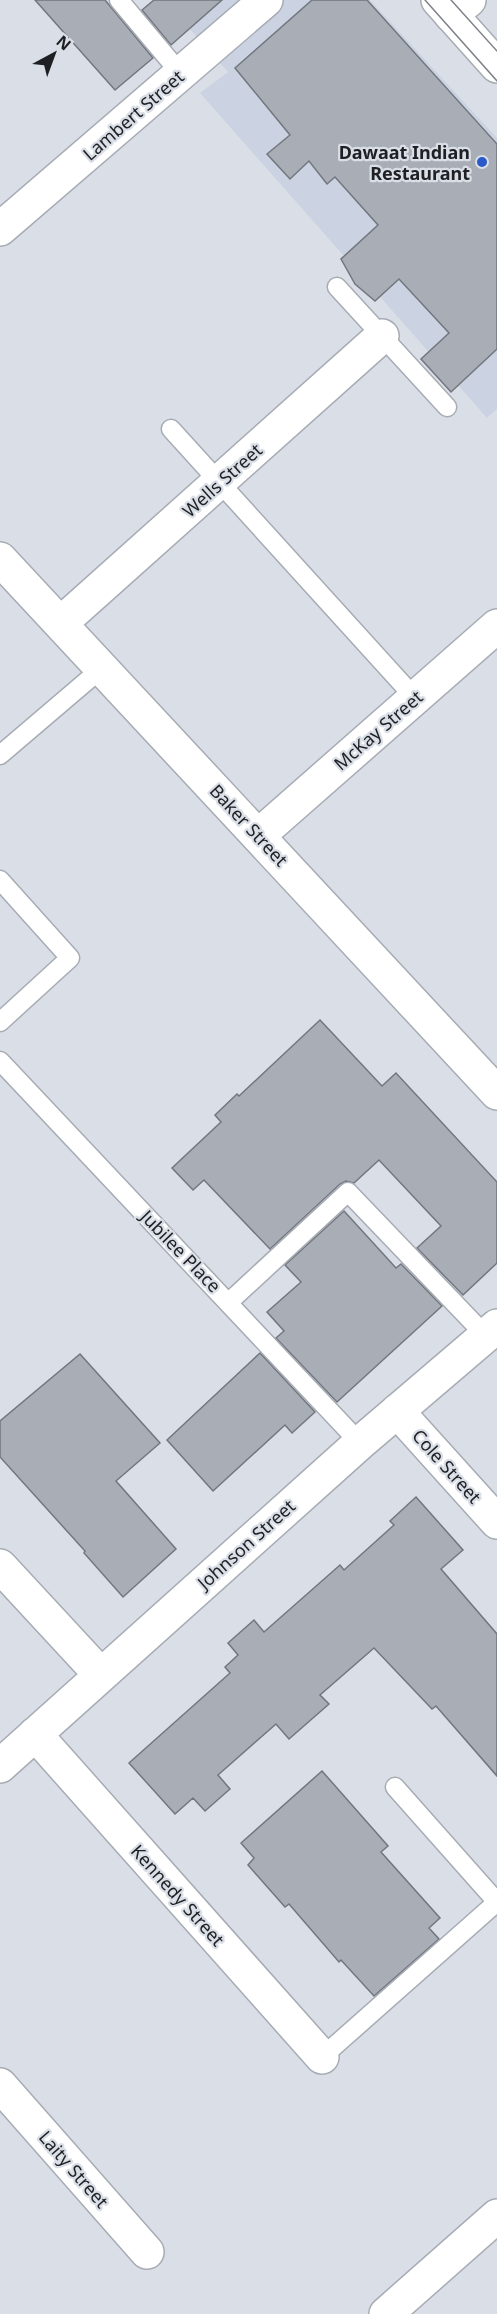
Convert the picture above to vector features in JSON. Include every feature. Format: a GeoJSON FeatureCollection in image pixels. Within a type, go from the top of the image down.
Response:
{"type":"FeatureCollection","features":[{"type":"Feature","properties":{"kind":"street","name":"Lambert Street"},"geometry":{"type":"LineString","coordinates":[[0,230],[266,0]]}},
{"type":"Feature","properties":{"kind":"street"},"geometry":{"type":"LineString","coordinates":[[453,5],[497,66]]}},
{"type":"Feature","properties":{"kind":"street","name":"Wells Street"},"geometry":{"type":"LineString","coordinates":[[61,623],[382,336]]}},
{"type":"Feature","properties":{"kind":"street","name":"Baker Street"},"geometry":{"type":"LineString","coordinates":[[0,559],[497,1093]]}},
{"type":"Feature","properties":{"kind":"street","name":"McKay Street"},"geometry":{"type":"LineString","coordinates":[[259,835],[497,626]]}},
{"type":"Feature","properties":{"kind":"street","name":"Johnson Street"},"geometry":{"type":"LineString","coordinates":[[0,1766],[360,1443],[492,1331]]}},
{"type":"Feature","properties":{"kind":"street","name":"Cole Street"},"geometry":{"type":"LineString","coordinates":[[397,1411],[497,1522]]}},
{"type":"Feature","properties":{"kind":"street"},"geometry":{"type":"LineString","coordinates":[[0,1566],[100,1674]]}},
{"type":"Feature","properties":{"kind":"street","name":"Kennedy Street"},"geometry":{"type":"LineString","coordinates":[[35,1734],[322,2057]]}},
{"type":"Feature","properties":{"kind":"street","name":"Laity Street"},"geometry":{"type":"LineString","coordinates":[[0,2085],[147,2252]]}},
{"type":"Feature","properties":{"kind":"street"},"geometry":{"type":"LineString","coordinates":[[386,2314],[497,2216]]}},
{"type":"Feature","properties":{"kind":"lane"},"geometry":{"type":"LineString","coordinates":[[119,0],[180,74]]}},
{"type":"Feature","properties":{"kind":"lane"},"geometry":{"type":"LineString","coordinates":[[337,287],[447,407]]}},
{"type":"Feature","properties":{"kind":"lane"},"geometry":{"type":"LineString","coordinates":[[171,429],[415,698]]}},
{"type":"Feature","properties":{"kind":"lane"},"geometry":{"type":"LineString","coordinates":[[0,755],[102,668]]}},
{"type":"Feature","properties":{"kind":"lane"},"geometry":{"type":"LineString","coordinates":[[0,880],[70,958],[0,1022]]}},
{"type":"Feature","properties":{"kind":"lane","name":"Jubilee Place"},"geometry":{"type":"LineString","coordinates":[[0,1061],[360,1443]]}},
{"type":"Feature","properties":{"kind":"lane"},"geometry":{"type":"LineString","coordinates":[[229,1302],[348,1192],[492,1331]]}},
{"type":"Feature","properties":{"kind":"lane"},"geometry":{"type":"LineString","coordinates":[[322,2057],[497,1902],[395,1787]]}},
{"type":"Feature","properties":{"kind":"shaded area"},"geometry":{"type":"Polygon","coordinates":[[[164,0],[370,0],[497,138],[497,409],[487,418],[200,93],[228,72],[164,0]]]}},
{"type":"Feature","properties":{"kind":"building"},"geometry":{"type":"Polygon","coordinates":[[[35,0],[105,0],[153,58],[115,90],[35,0]]]}},
{"type":"Feature","properties":{"kind":"building"},"geometry":{"type":"Polygon","coordinates":[[[154,0],[222,0],[171,45],[142,10],[154,0]]]}},
{"type":"Feature","properties":{"kind":"building"},"geometry":{"type":"Polygon","coordinates":[[[312,0],[367,0],[497,144],[497,349],[451,392],[421,359],[449,333],[399,279],[375,301],[355,284],[341,259],[378,225],[335,177],[327,184],[309,161],[290,179],[267,154],[290,135],[235,68],[312,0]]]}},
{"type":"Feature","properties":{"kind":"building"},"geometry":{"type":"Polygon","coordinates":[[[320,1020],[382,1086],[396,1073],[497,1182],[497,1263],[463,1295],[417,1248],[441,1226],[379,1160],[354,1183],[346,1181],[340,1184],[270,1249],[204,1180],[193,1190],[172,1168],[221,1122],[215,1115],[237,1094],[239,1096],[320,1020]]]}},
{"type":"Feature","properties":{"kind":"building"},"geometry":{"type":"Polygon","coordinates":[[[344,1211],[396,1268],[401,1264],[442,1306],[337,1402],[276,1338],[284,1331],[267,1312],[301,1282],[285,1265],[344,1211]]]}},
{"type":"Feature","properties":{"kind":"building"},"geometry":{"type":"Polygon","coordinates":[[[260,1353],[315,1412],[292,1433],[285,1425],[213,1491],[167,1440],[260,1353]]]}},
{"type":"Feature","properties":{"kind":"building"},"geometry":{"type":"Polygon","coordinates":[[[80,1354],[160,1443],[116,1481],[176,1549],[123,1597],[84,1553],[85,1551],[0,1457],[0,1421],[80,1354]]]}},
{"type":"Feature","properties":{"kind":"building"},"geometry":{"type":"Polygon","coordinates":[[[416,1497],[463,1550],[441,1569],[497,1634],[497,1776],[436,1706],[432,1709],[374,1648],[320,1695],[329,1704],[289,1739],[276,1724],[218,1775],[230,1789],[205,1811],[193,1798],[175,1814],[129,1763],[230,1673],[225,1667],[238,1655],[228,1643],[254,1620],[264,1632],[340,1565],[344,1570],[394,1525],[390,1521],[416,1497]]]}},
{"type":"Feature","properties":{"kind":"building"},"geometry":{"type":"Polygon","coordinates":[[[322,1771],[388,1846],[381,1852],[440,1918],[429,1928],[439,1939],[374,1996],[341,1960],[339,1962],[289,1904],[285,1907],[248,1865],[254,1858],[241,1843],[322,1771]]]}},
{"type":"Feature","properties":{"kind":"tram line"},"geometry":{"type":"LineString","coordinates":[[425,0],[497,81]]}},
{"type":"Feature","properties":{"kind":"tram line"},"geometry":{"type":"LineString","coordinates":[[451,0],[497,51]]}},
{"type":"Feature","properties":{"kind":"place","name":"Dawaat Indian Restaurant"},"geometry":{"type":"Point","coordinates":[482,162]}}]}
